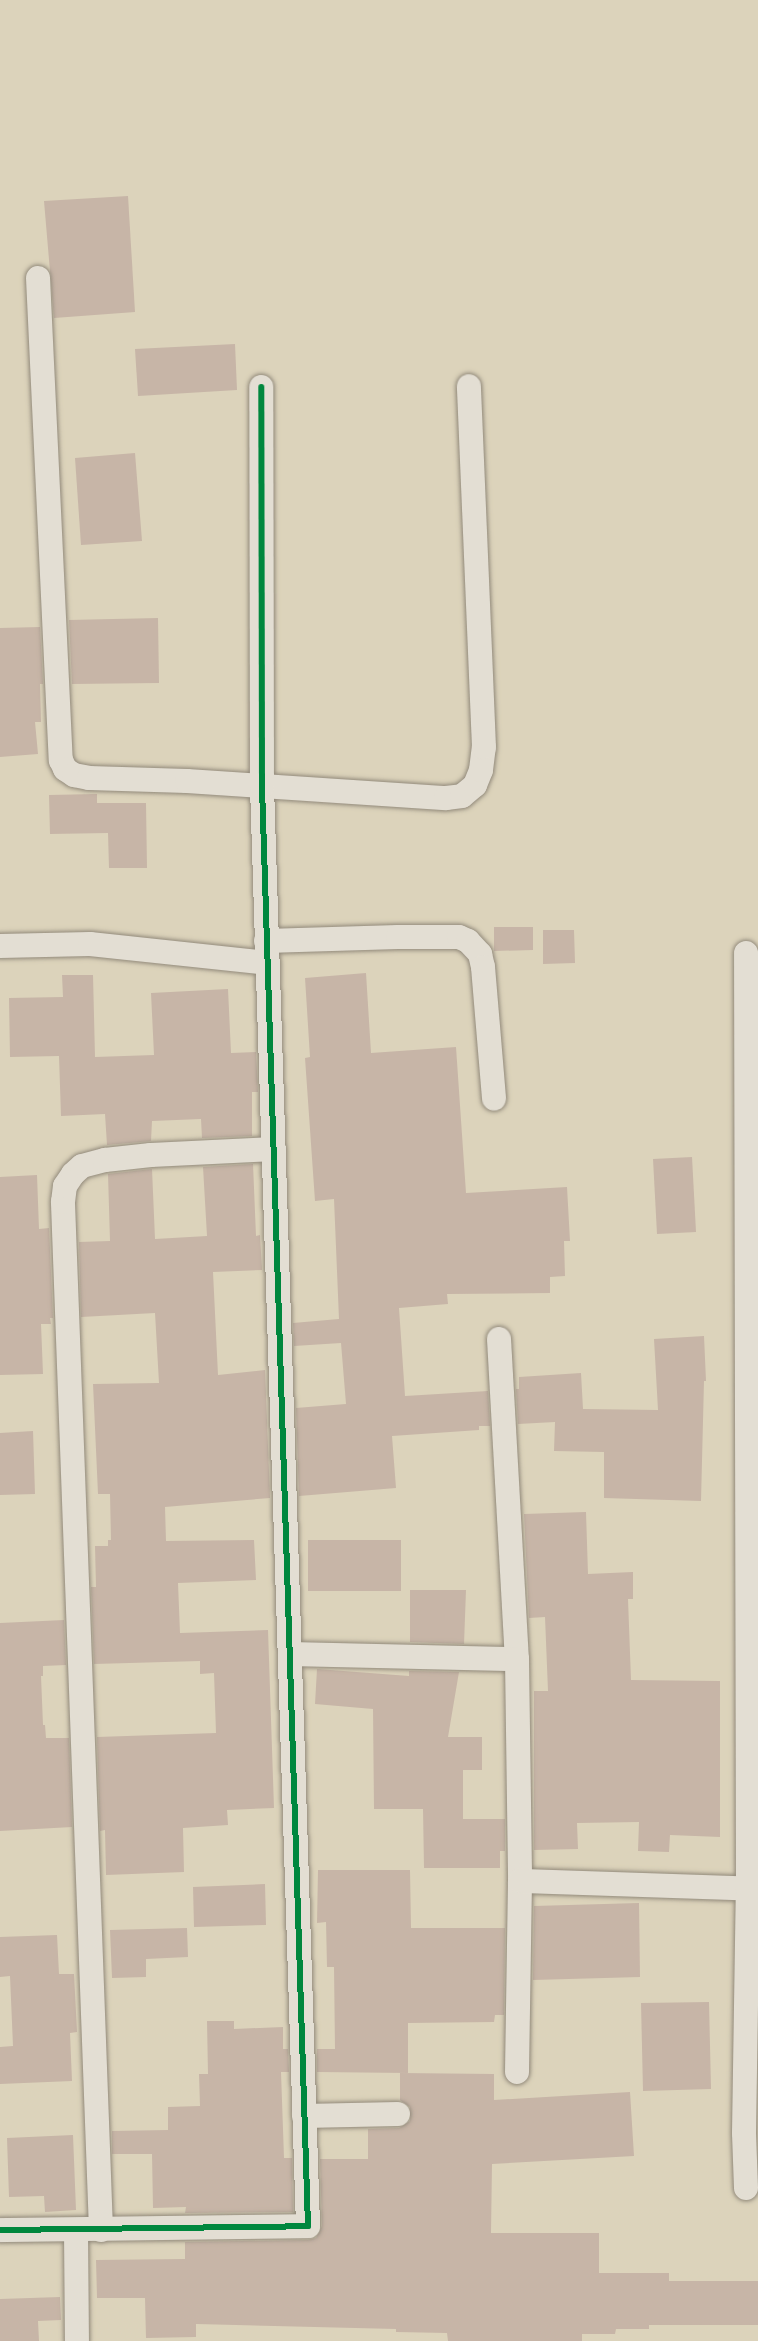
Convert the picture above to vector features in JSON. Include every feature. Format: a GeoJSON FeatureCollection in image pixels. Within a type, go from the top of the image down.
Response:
{"type":"FeatureCollection","features":[{"type":"Feature","properties":{"kind":"street"},"geometry":{"type":"LineString","coordinates":[[39,278],[61,760],[65,769],[74,775],[89,778],[446,798],[462,796],[476,785],[481,770],[484,747],[470,386]]}},
{"type":"Feature","properties":{"kind":"street"},"geometry":{"type":"LineString","coordinates":[[0,2230],[76,2231],[308,2226],[262,786],[261,387]]}},
{"type":"Feature","properties":{"kind":"street"},"geometry":{"type":"LineString","coordinates":[[0,946],[266,942],[398,937],[459,938],[468,941],[480,954],[483,967],[494,1099]]}},
{"type":"Feature","properties":{"kind":"street"},"geometry":{"type":"LineString","coordinates":[[746,953],[753,1889],[744,2133],[746,2188]]}},
{"type":"Feature","properties":{"kind":"street"},"geometry":{"type":"LineString","coordinates":[[101,2230],[63,1202],[66,1186],[73,1174],[82,1166],[105,1160],[151,1155],[274,1149]]}},
{"type":"Feature","properties":{"kind":"street"},"geometry":{"type":"LineString","coordinates":[[499,1339],[517,1659],[520,1881],[517,2072]]}},
{"type":"Feature","properties":{"kind":"street"},"geometry":{"type":"LineString","coordinates":[[291,1654],[517,1659]]}},
{"type":"Feature","properties":{"kind":"street"},"geometry":{"type":"LineString","coordinates":[[520,1881],[753,1889]]}},
{"type":"Feature","properties":{"kind":"street"},"geometry":{"type":"LineString","coordinates":[[304,2116],[398,2114]]}},
{"type":"Feature","properties":{"kind":"street"},"geometry":{"type":"LineString","coordinates":[[76,2231],[76,2341]]}},
{"type":"Feature","properties":{"kind":"building"},"geometry":{"type":"Polygon","coordinates":[[[128,196],[135,312],[54,318],[44,201],[128,196]]]}},
{"type":"Feature","properties":{"kind":"building"},"geometry":{"type":"Polygon","coordinates":[[[235,344],[237,390],[138,396],[135,349],[235,344]]]}},
{"type":"Feature","properties":{"kind":"building"},"geometry":{"type":"Polygon","coordinates":[[[135,453],[142,541],[81,545],[75,458],[135,453]]]}},
{"type":"Feature","properties":{"kind":"building"},"geometry":{"type":"Polygon","coordinates":[[[158,618],[159,683],[72,684],[69,620],[158,618]]]}},
{"type":"Feature","properties":{"kind":"building"},"geometry":{"type":"Polygon","coordinates":[[[40,627],[43,684],[40,684],[41,722],[35,722],[38,754],[0,757],[0,628],[40,627]]]}},
{"type":"Feature","properties":{"kind":"building"},"geometry":{"type":"Polygon","coordinates":[[[97,794],[97,803],[146,803],[147,868],[109,868],[108,833],[50,834],[49,795],[97,794]]]}},
{"type":"Feature","properties":{"kind":"building"},"geometry":{"type":"Polygon","coordinates":[[[494,927],[533,927],[533,950],[494,951],[494,927]]]}},
{"type":"Feature","properties":{"kind":"building"},"geometry":{"type":"Polygon","coordinates":[[[543,930],[574,930],[575,963],[543,964],[543,930]]]}},
{"type":"Feature","properties":{"kind":"building"},"geometry":{"type":"Polygon","coordinates":[[[366,973],[371,1053],[456,1047],[466,1193],[567,1187],[570,1241],[564,1241],[565,1276],[550,1277],[550,1293],[447,1294],[448,1304],[399,1308],[405,1396],[488,1391],[490,1426],[479,1426],[479,1430],[392,1436],[396,1488],[299,1496],[296,1408],[346,1404],[341,1343],[294,1346],[293,1323],[339,1319],[334,1199],[315,1201],[305,1058],[310,1057],[305,978],[366,973]]]}},
{"type":"Feature","properties":{"kind":"building"},"geometry":{"type":"Polygon","coordinates":[[[62,975],[93,975],[95,1057],[154,1055],[151,993],[228,989],[231,1053],[256,1052],[258,1092],[252,1092],[252,1136],[202,1138],[201,1119],[152,1121],[151,1141],[107,1145],[105,1114],[61,1116],[59,1056],[10,1057],[9,998],[63,997],[62,975]]]}},
{"type":"Feature","properties":{"kind":"building"},"geometry":{"type":"Polygon","coordinates":[[[692,1157],[696,1232],[657,1234],[653,1159],[692,1157]]]}},
{"type":"Feature","properties":{"kind":"building"},"geometry":{"type":"Polygon","coordinates":[[[253,1164],[256,1236],[260,1235],[262,1270],[213,1272],[218,1375],[265,1370],[270,1498],[165,1507],[166,1541],[254,1540],[256,1580],[178,1583],[180,1633],[268,1630],[274,1808],[227,1810],[228,1825],[183,1828],[184,1872],[106,1875],[105,1830],[100,1831],[97,1737],[216,1733],[214,1673],[200,1674],[200,1661],[94,1664],[91,1587],[96,1587],[95,1546],[108,1546],[108,1540],[111,1540],[110,1494],[98,1494],[93,1384],[159,1383],[155,1313],[81,1317],[79,1242],[110,1241],[108,1174],[152,1169],[155,1239],[207,1236],[203,1167],[253,1164]]]}},
{"type":"Feature","properties":{"kind":"building"},"geometry":{"type":"Polygon","coordinates":[[[37,1175],[39,1229],[49,1228],[53,1318],[50,1318],[51,1324],[41,1324],[43,1374],[0,1375],[0,1177],[37,1175]]]}},
{"type":"Feature","properties":{"kind":"building"},"geometry":{"type":"Polygon","coordinates":[[[704,1336],[706,1381],[704,1381],[701,1501],[604,1498],[604,1452],[554,1451],[555,1422],[518,1424],[516,1389],[519,1389],[519,1377],[581,1373],[583,1409],[658,1410],[654,1339],[704,1336]]]}},
{"type":"Feature","properties":{"kind":"building"},"geometry":{"type":"Polygon","coordinates":[[[33,1431],[35,1494],[0,1495],[0,1433],[33,1431]]]}},
{"type":"Feature","properties":{"kind":"building"},"geometry":{"type":"Polygon","coordinates":[[[586,1512],[588,1574],[633,1572],[633,1599],[628,1599],[631,1680],[720,1681],[720,1837],[670,1835],[669,1852],[638,1851],[639,1822],[577,1823],[578,1849],[534,1850],[534,1691],[548,1691],[545,1617],[529,1618],[524,1514],[586,1512]]]}},
{"type":"Feature","properties":{"kind":"building"},"geometry":{"type":"Polygon","coordinates":[[[308,1540],[401,1540],[401,1591],[308,1591],[308,1540]]]}},
{"type":"Feature","properties":{"kind":"building"},"geometry":{"type":"Polygon","coordinates":[[[410,1590],[466,1590],[464,1644],[410,1642],[410,1590]]]}},
{"type":"Feature","properties":{"kind":"building"},"geometry":{"type":"Polygon","coordinates":[[[64,1620],[66,1665],[43,1666],[43,1676],[41,1676],[43,1725],[45,1725],[46,1738],[69,1738],[72,1827],[0,1831],[0,1623],[64,1620]]]}},
{"type":"Feature","properties":{"kind":"building"},"geometry":{"type":"Polygon","coordinates":[[[317,1669],[409,1676],[409,1671],[459,1672],[448,1737],[482,1737],[482,1770],[463,1770],[463,1819],[505,1819],[505,1851],[500,1851],[500,1868],[424,1868],[423,1809],[374,1809],[373,1709],[315,1704],[317,1669]]]}},
{"type":"Feature","properties":{"kind":"building"},"geometry":{"type":"Polygon","coordinates":[[[318,1870],[410,1870],[411,1928],[505,1928],[504,2015],[495,2015],[494,2022],[408,2023],[408,2073],[317,2072],[317,2049],[335,2049],[334,1967],[327,1967],[326,1922],[317,1923],[318,1870]]]}},
{"type":"Feature","properties":{"kind":"building"},"geometry":{"type":"Polygon","coordinates":[[[265,1884],[266,1925],[194,1927],[193,1887],[265,1884]]]}},
{"type":"Feature","properties":{"kind":"building"},"geometry":{"type":"Polygon","coordinates":[[[639,1903],[640,1977],[533,1980],[534,1906],[639,1903]]]}},
{"type":"Feature","properties":{"kind":"building"},"geometry":{"type":"Polygon","coordinates":[[[187,1928],[188,1957],[146,1959],[146,1977],[112,1978],[110,1930],[187,1928]]]}},
{"type":"Feature","properties":{"kind":"building"},"geometry":{"type":"Polygon","coordinates":[[[57,1935],[59,1974],[74,1974],[77,2032],[70,2033],[72,2081],[0,2084],[0,2047],[13,2046],[10,1976],[0,1977],[0,1937],[57,1935]]]}},
{"type":"Feature","properties":{"kind":"building"},"geometry":{"type":"Polygon","coordinates":[[[709,2002],[711,2089],[643,2091],[641,2003],[709,2002]]]}},
{"type":"Feature","properties":{"kind":"building"},"geometry":{"type":"Polygon","coordinates":[[[207,2021],[234,2021],[234,2029],[283,2027],[283,2049],[288,2049],[289,2072],[281,2072],[284,2158],[292,2158],[293,2212],[185,2213],[186,2207],[153,2208],[152,2154],[112,2154],[112,2131],[168,2130],[168,2107],[200,2106],[199,2074],[208,2074],[207,2021]]]}},
{"type":"Feature","properties":{"kind":"building"},"geometry":{"type":"Polygon","coordinates":[[[400,2073],[494,2074],[494,2100],[630,2092],[634,2156],[492,2164],[491,2233],[599,2233],[599,2273],[669,2273],[669,2281],[758,2281],[758,2325],[649,2325],[649,2329],[616,2329],[615,2334],[582,2334],[582,2341],[448,2341],[447,2333],[396,2332],[396,2329],[196,2324],[196,2337],[146,2338],[145,2298],[97,2298],[96,2260],[185,2259],[185,2242],[316,2238],[322,2226],[320,2159],[368,2159],[368,2129],[399,2128],[410,2121],[410,2107],[400,2100],[400,2073]]]}},
{"type":"Feature","properties":{"kind":"building"},"geometry":{"type":"Polygon","coordinates":[[[73,2135],[76,2210],[45,2212],[44,2196],[9,2197],[7,2138],[73,2135]]]}},
{"type":"Feature","properties":{"kind":"building"},"geometry":{"type":"Polygon","coordinates":[[[60,2297],[61,2320],[38,2321],[39,2341],[0,2341],[0,2299],[60,2297]]]}},
{"type":"Feature","properties":{"kind":"cycle path"},"geometry":{"type":"LineString","coordinates":[[0,2230],[308,2226],[262,786],[261,387]]}}]}
